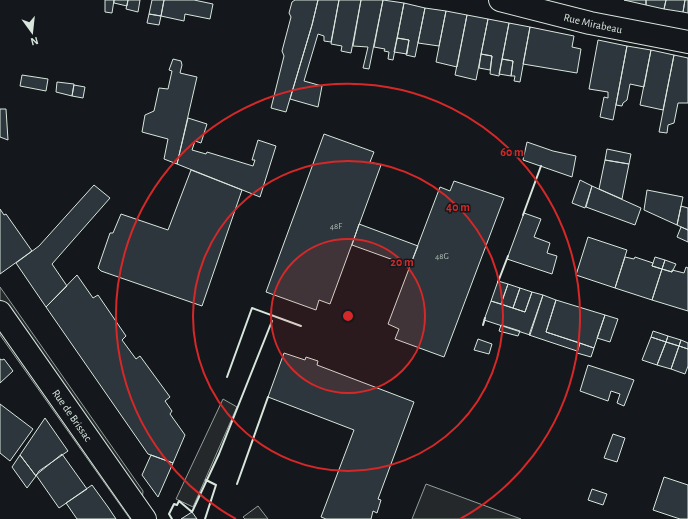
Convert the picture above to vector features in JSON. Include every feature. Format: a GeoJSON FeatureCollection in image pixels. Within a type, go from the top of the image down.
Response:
{"type":"FeatureCollection","features":[{"type":"Feature","properties":{"kind":"street","name":"Rue Mirabeau"},"geometry":{"type":"LineString","coordinates":[[500,0],[590,23],[688,42]]}},
{"type":"Feature","properties":{"kind":"street","name":"Rue de Brissac"},"geometry":{"type":"LineString","coordinates":[[0,312],[145,519]]}},
{"type":"Feature","properties":{"kind":"shaded area"},"geometry":{"type":"Polygon","coordinates":[[[0,287],[143,491],[142,502],[0,301],[0,287]]]}},
{"type":"Feature","properties":{"kind":"shaded area"},"geometry":{"type":"Polygon","coordinates":[[[0,321],[139,519],[130,519],[0,335],[0,321]]]}},
{"type":"Feature","properties":{"kind":"shaded area"},"geometry":{"type":"Polygon","coordinates":[[[223,399],[237,407],[193,507],[176,499],[223,399]]]}},
{"type":"Feature","properties":{"kind":"shaded area"},"geometry":{"type":"Polygon","coordinates":[[[426,484],[521,519],[412,519],[426,484]]]}},
{"type":"Feature","properties":{"kind":"shaded area"},"geometry":{"type":"Polygon","coordinates":[[[258,506],[268,519],[245,519],[243,517],[258,506]]]}},
{"type":"Feature","properties":{"kind":"building"},"geometry":{"type":"Polygon","coordinates":[[[105,0],[114,0],[112,13],[105,12],[105,0]]]}},
{"type":"Feature","properties":{"kind":"building"},"geometry":{"type":"Polygon","coordinates":[[[114,0],[128,0],[127,6],[114,3],[114,0]]]}},
{"type":"Feature","properties":{"kind":"building"},"geometry":{"type":"Polygon","coordinates":[[[128,0],[140,0],[138,12],[126,9],[128,0]]]}},
{"type":"Feature","properties":{"kind":"building"},"geometry":{"type":"Polygon","coordinates":[[[152,0],[164,0],[161,16],[149,14],[152,0]]]}},
{"type":"Feature","properties":{"kind":"building"},"geometry":{"type":"Polygon","coordinates":[[[164,0],[194,0],[213,4],[210,19],[185,14],[184,21],[161,16],[164,0]]]}},
{"type":"Feature","properties":{"kind":"building"},"geometry":{"type":"Polygon","coordinates":[[[295,0],[318,0],[286,112],[271,108],[284,56],[282,51],[291,17],[289,13],[292,2],[295,0]]]}},
{"type":"Feature","properties":{"kind":"building"},"geometry":{"type":"Polygon","coordinates":[[[318,0],[339,0],[331,42],[324,41],[324,36],[318,34],[304,81],[322,86],[318,107],[290,99],[318,0]]]}},
{"type":"Feature","properties":{"kind":"building"},"geometry":{"type":"Polygon","coordinates":[[[339,0],[361,0],[351,53],[341,51],[342,46],[331,44],[339,0]]]}},
{"type":"Feature","properties":{"kind":"building"},"geometry":{"type":"Polygon","coordinates":[[[361,0],[383,0],[369,69],[363,68],[368,47],[353,46],[361,0]]]}},
{"type":"Feature","properties":{"kind":"building"},"geometry":{"type":"Polygon","coordinates":[[[383,0],[404,3],[393,60],[388,59],[389,52],[384,51],[385,49],[374,47],[383,0]]]}},
{"type":"Feature","properties":{"kind":"building"},"geometry":{"type":"Polygon","coordinates":[[[624,0],[646,0],[646,5],[624,0]]]}},
{"type":"Feature","properties":{"kind":"building"},"geometry":{"type":"Polygon","coordinates":[[[646,0],[666,0],[664,9],[646,5],[646,0]]]}},
{"type":"Feature","properties":{"kind":"building"},"geometry":{"type":"Polygon","coordinates":[[[666,0],[685,0],[683,12],[664,9],[666,0]]]}},
{"type":"Feature","properties":{"kind":"building"},"geometry":{"type":"Polygon","coordinates":[[[685,0],[688,0],[688,13],[683,12],[685,0]]]}},
{"type":"Feature","properties":{"kind":"building"},"geometry":{"type":"Polygon","coordinates":[[[404,3],[425,8],[415,57],[406,55],[409,40],[397,38],[404,3]]]}},
{"type":"Feature","properties":{"kind":"building"},"geometry":{"type":"Polygon","coordinates":[[[425,8],[446,11],[439,46],[418,43],[425,8]]]}},
{"type":"Feature","properties":{"kind":"building"},"geometry":{"type":"Polygon","coordinates":[[[446,11],[467,15],[457,67],[436,62],[446,11]]]}},
{"type":"Feature","properties":{"kind":"building"},"geometry":{"type":"Polygon","coordinates":[[[149,14],[161,16],[159,25],[147,23],[149,14]]]}},
{"type":"Feature","properties":{"kind":"building"},"geometry":{"type":"Polygon","coordinates":[[[467,15],[488,19],[476,80],[455,75],[467,15]]]}},
{"type":"Feature","properties":{"kind":"building"},"geometry":{"type":"Polygon","coordinates":[[[488,19],[509,23],[499,76],[490,74],[492,56],[481,54],[488,19]]]}},
{"type":"Feature","properties":{"kind":"building"},"geometry":{"type":"Polygon","coordinates":[[[509,23],[530,27],[520,82],[514,81],[515,76],[511,76],[513,61],[502,59],[509,23]]]}},
{"type":"Feature","properties":{"kind":"building"},"geometry":{"type":"Polygon","coordinates":[[[530,27],[574,36],[572,47],[581,49],[577,73],[523,64],[530,27]]]}},
{"type":"Feature","properties":{"kind":"building"},"geometry":{"type":"Polygon","coordinates":[[[397,38],[409,40],[407,54],[394,52],[397,38]]]}},
{"type":"Feature","properties":{"kind":"building"},"geometry":{"type":"Polygon","coordinates":[[[598,40],[627,46],[613,120],[600,117],[604,97],[608,98],[608,92],[589,89],[598,40]]]}},
{"type":"Feature","properties":{"kind":"building"},"geometry":{"type":"Polygon","coordinates":[[[627,46],[651,50],[644,87],[630,84],[627,100],[622,106],[616,105],[627,46]]]}},
{"type":"Feature","properties":{"kind":"building"},"geometry":{"type":"Polygon","coordinates":[[[651,50],[674,55],[663,110],[640,105],[651,50]]]}},
{"type":"Feature","properties":{"kind":"building"},"geometry":{"type":"Polygon","coordinates":[[[481,54],[492,56],[490,70],[479,68],[481,54]]]}},
{"type":"Feature","properties":{"kind":"building"},"geometry":{"type":"Polygon","coordinates":[[[674,55],[688,58],[688,103],[678,103],[674,123],[668,125],[667,133],[659,132],[674,55]]]}},
{"type":"Feature","properties":{"kind":"building"},"geometry":{"type":"Polygon","coordinates":[[[173,59],[181,61],[182,65],[180,73],[197,77],[177,164],[164,159],[168,139],[142,132],[145,115],[154,111],[159,88],[168,89],[172,71],[169,70],[173,59]]]}},
{"type":"Feature","properties":{"kind":"building"},"geometry":{"type":"Polygon","coordinates":[[[502,59],[513,61],[511,76],[499,74],[502,59]]]}},
{"type":"Feature","properties":{"kind":"building"},"geometry":{"type":"Polygon","coordinates":[[[22,75],[48,79],[46,91],[20,86],[22,75]]]}},
{"type":"Feature","properties":{"kind":"building"},"geometry":{"type":"Polygon","coordinates":[[[57,82],[74,84],[72,96],[56,92],[57,82]]]}},
{"type":"Feature","properties":{"kind":"building"},"geometry":{"type":"Polygon","coordinates":[[[74,85],[85,87],[83,98],[72,96],[74,85]]]}},
{"type":"Feature","properties":{"kind":"building"},"geometry":{"type":"Polygon","coordinates":[[[0,109],[6,109],[8,140],[0,137],[0,109]]]}},
{"type":"Feature","properties":{"kind":"building"},"geometry":{"type":"Polygon","coordinates":[[[188,118],[207,124],[201,143],[195,141],[192,150],[206,154],[207,152],[253,166],[255,160],[252,160],[258,140],[276,146],[260,197],[177,164],[188,118]]]}},
{"type":"Feature","properties":{"kind":"building"},"geometry":{"type":"Polygon","coordinates":[[[324,134],[374,152],[370,162],[381,165],[330,304],[319,300],[316,310],[266,292],[324,134]]]}},
{"type":"Feature","properties":{"kind":"building"},"geometry":{"type":"Polygon","coordinates":[[[527,142],[553,151],[576,156],[572,177],[523,160],[527,142]]]}},
{"type":"Feature","properties":{"kind":"building"},"geometry":{"type":"Polygon","coordinates":[[[607,149],[631,154],[629,164],[605,160],[607,149]]]}},
{"type":"Feature","properties":{"kind":"building"},"geometry":{"type":"Polygon","coordinates":[[[605,160],[629,164],[622,199],[599,189],[605,160]]]}},
{"type":"Feature","properties":{"kind":"building"},"geometry":{"type":"Polygon","coordinates":[[[191,170],[242,190],[202,306],[101,271],[98,268],[110,233],[113,233],[121,214],[168,230],[191,170]]]}},
{"type":"Feature","properties":{"kind":"building"},"geometry":{"type":"Polygon","coordinates":[[[580,180],[592,186],[585,208],[572,203],[580,180]]]}},
{"type":"Feature","properties":{"kind":"building"},"geometry":{"type":"Polygon","coordinates":[[[454,181],[504,198],[444,357],[395,339],[399,329],[388,324],[440,187],[450,191],[454,181]]]}},
{"type":"Feature","properties":{"kind":"building"},"geometry":{"type":"Polygon","coordinates":[[[94,185],[110,198],[52,264],[67,286],[46,307],[16,263],[39,246],[94,185]]]}},
{"type":"Feature","properties":{"kind":"building"},"geometry":{"type":"Polygon","coordinates":[[[592,186],[641,208],[635,225],[586,207],[592,186]]]}},
{"type":"Feature","properties":{"kind":"building"},"geometry":{"type":"Polygon","coordinates":[[[647,190],[683,197],[677,225],[644,210],[647,190]]]}},
{"type":"Feature","properties":{"kind":"building"},"geometry":{"type":"Polygon","coordinates":[[[681,206],[688,208],[688,230],[677,225],[681,206]]]}},
{"type":"Feature","properties":{"kind":"building"},"geometry":{"type":"Polygon","coordinates":[[[0,209],[4,215],[6,214],[32,251],[0,274],[0,209]]]}},
{"type":"Feature","properties":{"kind":"building"},"geometry":{"type":"Polygon","coordinates":[[[524,213],[541,219],[534,237],[550,243],[547,253],[557,256],[552,274],[507,259],[524,213]]]}},
{"type":"Feature","properties":{"kind":"building"},"geometry":{"type":"Polygon","coordinates":[[[359,224],[418,246],[410,266],[352,245],[359,224]]]}},
{"type":"Feature","properties":{"kind":"building"},"geometry":{"type":"Polygon","coordinates":[[[681,227],[688,230],[688,242],[677,237],[681,227]]]}},
{"type":"Feature","properties":{"kind":"building"},"geometry":{"type":"Polygon","coordinates":[[[588,237],[627,250],[615,288],[576,275],[588,237]]]}},
{"type":"Feature","properties":{"kind":"building"},"geometry":{"type":"Polygon","coordinates":[[[625,257],[634,259],[635,257],[653,263],[652,266],[662,269],[652,300],[615,288],[625,257]]]}},
{"type":"Feature","properties":{"kind":"building"},"geometry":{"type":"Polygon","coordinates":[[[655,257],[665,260],[662,269],[652,266],[655,257]]]}},
{"type":"Feature","properties":{"kind":"building"},"geometry":{"type":"Polygon","coordinates":[[[665,260],[676,264],[672,272],[662,269],[665,260]]]}},
{"type":"Feature","properties":{"kind":"building"},"geometry":{"type":"Polygon","coordinates":[[[686,267],[688,268],[688,311],[652,300],[662,269],[684,273],[686,267]]]}},
{"type":"Feature","properties":{"kind":"building"},"geometry":{"type":"Polygon","coordinates":[[[77,275],[93,298],[98,295],[126,336],[122,340],[136,359],[140,356],[170,397],[165,401],[172,411],[170,414],[185,435],[173,463],[148,454],[46,307],[77,275]]]}},
{"type":"Feature","properties":{"kind":"building"},"geometry":{"type":"Polygon","coordinates":[[[498,281],[508,284],[501,304],[491,301],[498,281]]]}},
{"type":"Feature","properties":{"kind":"building"},"geometry":{"type":"Polygon","coordinates":[[[508,284],[520,288],[513,308],[501,304],[508,284]]]}},
{"type":"Feature","properties":{"kind":"building"},"geometry":{"type":"Polygon","coordinates":[[[520,288],[532,292],[525,312],[513,308],[520,288]]]}},
{"type":"Feature","properties":{"kind":"building"},"geometry":{"type":"Polygon","coordinates":[[[532,292],[543,295],[530,335],[484,320],[491,301],[525,312],[532,292]]]}},
{"type":"Feature","properties":{"kind":"building"},"geometry":{"type":"Polygon","coordinates":[[[543,295],[556,300],[546,332],[580,343],[577,351],[529,335],[543,295]]]}},
{"type":"Feature","properties":{"kind":"building"},"geometry":{"type":"Polygon","coordinates":[[[556,300],[605,315],[594,348],[546,332],[556,300]]]}},
{"type":"Feature","properties":{"kind":"building"},"geometry":{"type":"Polygon","coordinates":[[[605,315],[618,319],[610,342],[597,338],[605,315]]]}},
{"type":"Feature","properties":{"kind":"building"},"geometry":{"type":"Polygon","coordinates":[[[501,325],[520,331],[518,336],[499,331],[501,325]]]}},
{"type":"Feature","properties":{"kind":"building"},"geometry":{"type":"Polygon","coordinates":[[[653,331],[668,336],[666,342],[651,337],[653,331]]]}},
{"type":"Feature","properties":{"kind":"building"},"geometry":{"type":"Polygon","coordinates":[[[668,336],[681,340],[679,346],[666,342],[668,336]]]}},
{"type":"Feature","properties":{"kind":"building"},"geometry":{"type":"Polygon","coordinates":[[[651,337],[666,342],[657,365],[642,360],[651,337]]]}},
{"type":"Feature","properties":{"kind":"building"},"geometry":{"type":"Polygon","coordinates":[[[478,339],[492,344],[489,354],[474,350],[478,339]]]}},
{"type":"Feature","properties":{"kind":"building"},"geometry":{"type":"Polygon","coordinates":[[[681,340],[688,343],[688,349],[679,346],[681,340]]]}},
{"type":"Feature","properties":{"kind":"building"},"geometry":{"type":"Polygon","coordinates":[[[666,342],[679,346],[671,369],[657,365],[666,342]]]}},
{"type":"Feature","properties":{"kind":"building"},"geometry":{"type":"Polygon","coordinates":[[[580,343],[594,348],[591,357],[577,353],[580,343]]]}},
{"type":"Feature","properties":{"kind":"building"},"geometry":{"type":"Polygon","coordinates":[[[679,346],[688,349],[688,366],[685,374],[671,369],[679,346]]]}},
{"type":"Feature","properties":{"kind":"building"},"geometry":{"type":"Polygon","coordinates":[[[284,353],[305,360],[306,357],[318,361],[317,365],[414,402],[378,499],[381,500],[377,513],[373,511],[371,519],[326,519],[321,517],[354,430],[268,397],[284,353]]]}},
{"type":"Feature","properties":{"kind":"building"},"geometry":{"type":"Polygon","coordinates":[[[0,359],[4,359],[13,371],[0,383],[0,359]]]}},
{"type":"Feature","properties":{"kind":"building"},"geometry":{"type":"Polygon","coordinates":[[[588,365],[634,380],[624,406],[617,403],[620,394],[611,391],[608,401],[580,391],[588,365]]]}},
{"type":"Feature","properties":{"kind":"building"},"geometry":{"type":"Polygon","coordinates":[[[0,404],[33,429],[10,461],[0,453],[0,404]]]}},
{"type":"Feature","properties":{"kind":"building"},"geometry":{"type":"Polygon","coordinates":[[[45,418],[68,451],[39,471],[36,476],[20,455],[45,418]]]}},
{"type":"Feature","properties":{"kind":"building"},"geometry":{"type":"Polygon","coordinates":[[[613,434],[625,438],[617,462],[604,458],[613,434]]]}},
{"type":"Feature","properties":{"kind":"building"},"geometry":{"type":"Polygon","coordinates":[[[62,454],[87,489],[59,508],[36,475],[62,454]]]}},
{"type":"Feature","properties":{"kind":"building"},"geometry":{"type":"Polygon","coordinates":[[[20,455],[36,476],[27,488],[12,467],[20,455]]]}},
{"type":"Feature","properties":{"kind":"building"},"geometry":{"type":"Polygon","coordinates":[[[151,455],[173,463],[158,497],[142,475],[151,455]]]}},
{"type":"Feature","properties":{"kind":"building"},"geometry":{"type":"Polygon","coordinates":[[[664,477],[688,485],[688,519],[680,519],[653,510],[664,477]]]}},
{"type":"Feature","properties":{"kind":"building"},"geometry":{"type":"Polygon","coordinates":[[[92,485],[116,519],[77,519],[66,503],[92,485]]]}},
{"type":"Feature","properties":{"kind":"building"},"geometry":{"type":"Polygon","coordinates":[[[592,489],[607,494],[603,505],[588,500],[592,489]]]}},
{"type":"Feature","properties":{"kind":"building"},"geometry":{"type":"Polygon","coordinates":[[[192,512],[197,519],[181,519],[192,512]]]}},
{"type":"Feature","properties":{"kind":"wall"},"geometry":{"type":"LineString","coordinates":[[523,215],[541,166]]}},
{"type":"Feature","properties":{"kind":"wall"},"geometry":{"type":"LineString","coordinates":[[498,282],[508,256]]}},
{"type":"Feature","properties":{"kind":"wall"},"geometry":{"type":"LineString","coordinates":[[227,377],[252,308],[301,326]]}},
{"type":"Feature","properties":{"kind":"wall"},"geometry":{"type":"LineString","coordinates":[[483,325],[485,318]]}},
{"type":"Feature","properties":{"kind":"wall"},"geometry":{"type":"LineString","coordinates":[[172,519],[169,514],[174,504],[177,505],[179,501],[192,512],[219,454],[272,321]]}},
{"type":"Feature","properties":{"kind":"wall"},"geometry":{"type":"LineString","coordinates":[[237,484],[268,397]]}},
{"type":"Feature","properties":{"kind":"wall"},"geometry":{"type":"LineString","coordinates":[[205,519],[216,485],[206,480]]}}]}
